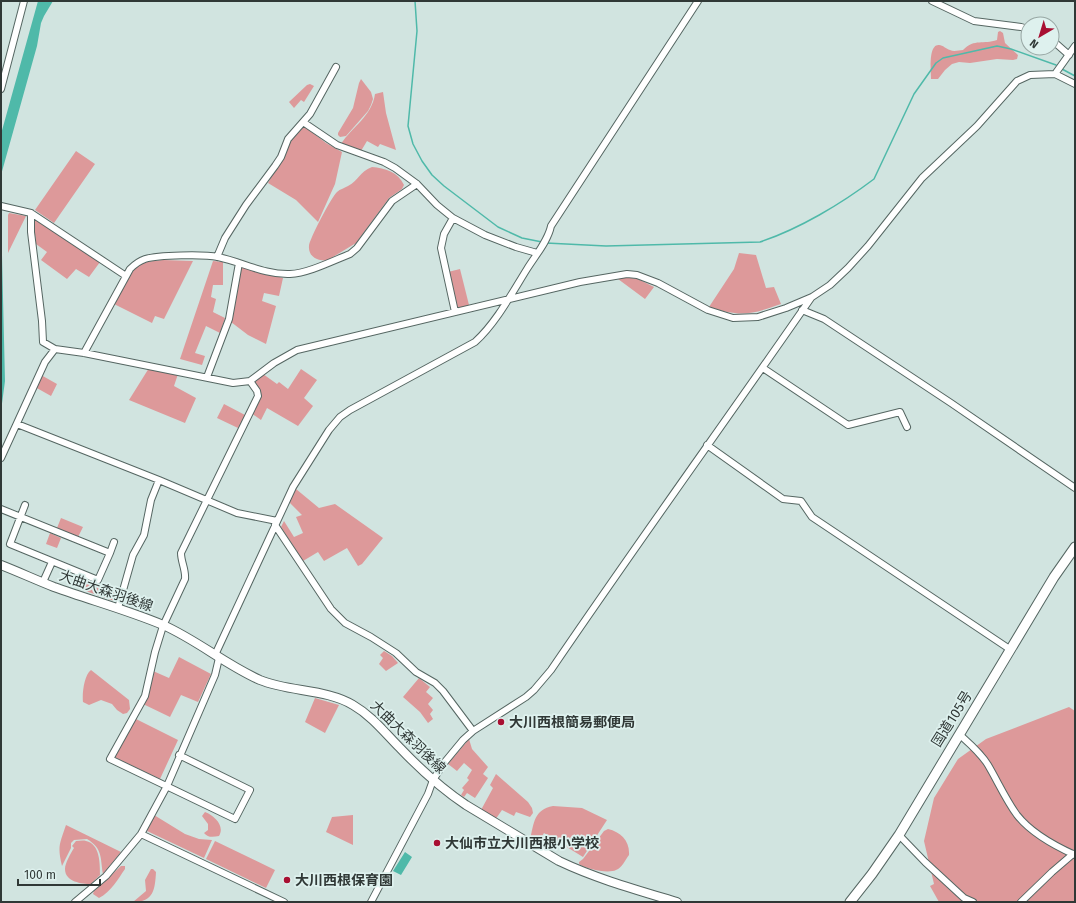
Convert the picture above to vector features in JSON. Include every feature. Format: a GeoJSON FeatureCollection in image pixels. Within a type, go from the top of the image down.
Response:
{"type":"FeatureCollection","features":[{"type":"Feature","properties":{"kind":"highway","name":"国道105号"},"geometry":{"type":"LineString","coordinates":[[850,902],[872,874],[899,835],[1054,577],[1075,547]]}},
{"type":"Feature","properties":{"kind":"main road","name":"大曲大森羽後線"},"geometry":{"type":"LineString","coordinates":[[1,565],[163,626],[261,680],[286,688],[329,695],[344,700],[354,705],[374,721],[401,750],[433,780],[466,805],[559,861],[592,876],[677,902]]}},
{"type":"Feature","properties":{"kind":"street"},"geometry":{"type":"LineString","coordinates":[[1,89],[24,1]]}},
{"type":"Feature","properties":{"kind":"street"},"geometry":{"type":"LineString","coordinates":[[75,902],[106,876],[141,834],[167,786],[179,755],[215,676],[217,656],[276,523],[293,486],[328,430],[340,417],[350,410],[475,342],[489,327],[538,253],[550,232],[551,226],[698,1]]}},
{"type":"Feature","properties":{"kind":"street"},"geometry":{"type":"LineString","coordinates":[[932,1],[974,21],[1020,27]]}},
{"type":"Feature","properties":{"kind":"street"},"geometry":{"type":"LineString","coordinates":[[1055,74],[1075,46]]}},
{"type":"Feature","properties":{"kind":"street"},"geometry":{"type":"LineString","coordinates":[[1060,47],[1069,55]]}},
{"type":"Feature","properties":{"kind":"street"},"geometry":{"type":"LineString","coordinates":[[217,257],[225,238],[246,205],[275,166],[288,139],[310,114],[336,67]]}},
{"type":"Feature","properties":{"kind":"street"},"geometry":{"type":"LineString","coordinates":[[31,213],[31,232],[42,321],[43,342],[55,349],[84,353],[234,383],[250,381],[274,363],[297,350],[580,282],[627,274],[648,278],[708,310],[733,318],[758,317],[786,308],[812,297],[830,285],[848,268],[868,246],[922,178],[988,114],[1011,86],[1017,81],[1030,76],[1055,74],[1075,84]]}},
{"type":"Feature","properties":{"kind":"street"},"geometry":{"type":"LineString","coordinates":[[303,122],[337,145],[388,164],[416,184],[437,205],[453,218],[485,235],[516,247],[538,253]]}},
{"type":"Feature","properties":{"kind":"street"},"geometry":{"type":"LineString","coordinates":[[84,353],[126,276],[134,265],[145,259],[188,256],[217,257],[280,274],[303,272],[350,254],[357,248],[392,201],[416,184]]}},
{"type":"Feature","properties":{"kind":"street"},"geometry":{"type":"LineString","coordinates":[[3,207],[31,213],[126,276]]}},
{"type":"Feature","properties":{"kind":"street"},"geometry":{"type":"LineString","coordinates":[[453,218],[444,234],[441,248],[455,312]]}},
{"type":"Feature","properties":{"kind":"street"},"geometry":{"type":"LineString","coordinates":[[207,377],[230,319],[239,263]]}},
{"type":"Feature","properties":{"kind":"street"},"geometry":{"type":"LineString","coordinates":[[371,902],[428,794],[433,780],[444,763],[463,740],[473,731],[526,697],[551,670],[812,297]]}},
{"type":"Feature","properties":{"kind":"street"},"geometry":{"type":"LineString","coordinates":[[802,310],[824,319],[951,403],[1075,488]]}},
{"type":"Feature","properties":{"kind":"street"},"geometry":{"type":"LineString","coordinates":[[1,458],[45,362],[55,349]]}},
{"type":"Feature","properties":{"kind":"street"},"geometry":{"type":"LineString","coordinates":[[763,368],[848,425],[900,412],[907,427]]}},
{"type":"Feature","properties":{"kind":"street"},"geometry":{"type":"LineString","coordinates":[[179,755],[250,790],[235,819],[110,759],[145,696],[155,652],[163,626],[184,579],[185,574],[181,553],[258,396],[257,391],[250,381]]}},
{"type":"Feature","properties":{"kind":"street"},"geometry":{"type":"LineString","coordinates":[[17,424],[159,480],[237,513],[276,523],[331,609],[345,624],[371,637],[396,653],[416,672],[435,683],[443,691],[473,731]]}},
{"type":"Feature","properties":{"kind":"street"},"geometry":{"type":"LineString","coordinates":[[707,445],[783,499],[801,501],[812,517],[1011,650]]}},
{"type":"Feature","properties":{"kind":"street"},"geometry":{"type":"LineString","coordinates":[[118,608],[133,555],[144,535],[151,500],[159,480]]}},
{"type":"Feature","properties":{"kind":"street"},"geometry":{"type":"LineString","coordinates":[[26,505],[10,544],[52,562],[98,580],[114,542]]}},
{"type":"Feature","properties":{"kind":"street"},"geometry":{"type":"LineString","coordinates":[[1,509],[110,553]]}},
{"type":"Feature","properties":{"kind":"street"},"geometry":{"type":"LineString","coordinates":[[43,582],[52,562]]}},
{"type":"Feature","properties":{"kind":"street"},"geometry":{"type":"LineString","coordinates":[[959,734],[978,751],[988,764],[1017,815],[1041,836],[1074,854],[1052,872],[1021,902]]}},
{"type":"Feature","properties":{"kind":"street"},"geometry":{"type":"LineString","coordinates":[[141,834],[284,902]]}},
{"type":"Feature","properties":{"kind":"street"},"geometry":{"type":"LineString","coordinates":[[899,835],[925,862],[964,898],[973,902]]}},
{"type":"Feature","properties":{"kind":"shaded area"},"geometry":{"type":"Polygon","coordinates":[[[38,1],[53,1],[41,23],[37,46],[1,175],[1,134],[38,1]]]}},
{"type":"Feature","properties":{"kind":"shaded area"},"geometry":{"type":"Polygon","coordinates":[[[1000,31],[1003,33],[1005,43],[1018,55],[1017,59],[997,59],[970,63],[959,62],[952,64],[938,79],[931,79],[931,59],[935,46],[940,45],[953,51],[963,50],[971,44],[997,40],[998,32],[1000,31]]]}},
{"type":"Feature","properties":{"kind":"shaded area"},"geometry":{"type":"Polygon","coordinates":[[[361,79],[371,92],[373,99],[371,105],[368,111],[346,136],[340,137],[338,133],[353,108],[361,79]]]}},
{"type":"Feature","properties":{"kind":"shaded area"},"geometry":{"type":"Polygon","coordinates":[[[310,84],[314,86],[304,102],[301,100],[294,108],[289,102],[310,84]]]}},
{"type":"Feature","properties":{"kind":"shaded area"},"geometry":{"type":"Polygon","coordinates":[[[383,92],[386,113],[396,150],[380,144],[378,147],[367,141],[361,151],[341,144],[366,115],[373,102],[375,94],[383,92]]]}},
{"type":"Feature","properties":{"kind":"shaded area"},"geometry":{"type":"Polygon","coordinates":[[[304,126],[326,143],[342,152],[335,184],[318,222],[296,200],[268,183],[290,142],[304,126]]]}},
{"type":"Feature","properties":{"kind":"shaded area"},"geometry":{"type":"Polygon","coordinates":[[[76,151],[95,164],[54,223],[35,210],[76,151]]]}},
{"type":"Feature","properties":{"kind":"shaded area"},"geometry":{"type":"Polygon","coordinates":[[[372,167],[382,168],[395,174],[404,185],[402,189],[389,198],[356,243],[328,260],[315,258],[309,250],[310,242],[334,195],[338,191],[352,184],[364,171],[372,167]]]}},
{"type":"Feature","properties":{"kind":"shaded area"},"geometry":{"type":"Polygon","coordinates":[[[1,213],[5,381],[1,411],[1,213]]]}},
{"type":"Feature","properties":{"kind":"shaded area"},"geometry":{"type":"Polygon","coordinates":[[[9,213],[26,216],[8,253],[8,215],[9,213]]]}},
{"type":"Feature","properties":{"kind":"shaded area"},"geometry":{"type":"Polygon","coordinates":[[[33,216],[100,262],[89,277],[76,269],[67,279],[41,260],[47,252],[36,244],[33,216]]]}},
{"type":"Feature","properties":{"kind":"shaded area"},"geometry":{"type":"Polygon","coordinates":[[[739,253],[756,255],[766,288],[774,287],[781,304],[761,311],[745,313],[729,312],[709,307],[734,269],[739,253]]]}},
{"type":"Feature","properties":{"kind":"shaded area"},"geometry":{"type":"Polygon","coordinates":[[[163,260],[193,261],[164,319],[155,316],[152,323],[114,304],[135,268],[143,263],[163,260]]]}},
{"type":"Feature","properties":{"kind":"shaded area"},"geometry":{"type":"Polygon","coordinates":[[[213,261],[223,262],[223,285],[213,285],[211,297],[216,299],[213,312],[225,318],[220,333],[206,326],[195,353],[205,356],[202,365],[180,359],[213,261]]]}},
{"type":"Feature","properties":{"kind":"shaded area"},"geometry":{"type":"Polygon","coordinates":[[[239,266],[283,278],[279,296],[264,293],[262,301],[276,306],[266,344],[248,335],[231,322],[239,266]]]}},
{"type":"Feature","properties":{"kind":"shaded area"},"geometry":{"type":"Polygon","coordinates":[[[460,269],[469,305],[457,309],[448,272],[460,269]]]}},
{"type":"Feature","properties":{"kind":"shaded area"},"geometry":{"type":"Polygon","coordinates":[[[624,277],[638,279],[654,287],[645,299],[618,279],[624,277]]]}},
{"type":"Feature","properties":{"kind":"shaded area"},"geometry":{"type":"Polygon","coordinates":[[[149,368],[178,374],[174,386],[196,398],[185,423],[129,400],[149,368]]]}},
{"type":"Feature","properties":{"kind":"shaded area"},"geometry":{"type":"Polygon","coordinates":[[[301,369],[317,380],[304,398],[313,406],[298,426],[267,408],[261,420],[251,413],[260,396],[254,383],[263,374],[277,384],[279,382],[288,389],[301,369]]]}},
{"type":"Feature","properties":{"kind":"shaded area"},"geometry":{"type":"Polygon","coordinates":[[[41,375],[57,384],[51,396],[35,387],[41,375]]]}},
{"type":"Feature","properties":{"kind":"shaded area"},"geometry":{"type":"Polygon","coordinates":[[[224,404],[245,415],[238,428],[217,418],[224,404]]]}},
{"type":"Feature","properties":{"kind":"shaded area"},"geometry":{"type":"Polygon","coordinates":[[[296,489],[319,508],[335,504],[383,538],[362,564],[358,566],[347,548],[324,561],[318,552],[303,561],[281,527],[284,521],[294,537],[303,533],[296,517],[302,515],[290,503],[291,497],[296,489]]]}},
{"type":"Feature","properties":{"kind":"shaded area"},"geometry":{"type":"Polygon","coordinates":[[[61,518],[83,527],[78,537],[57,528],[61,518]]]}},
{"type":"Feature","properties":{"kind":"shaded area"},"geometry":{"type":"Polygon","coordinates":[[[50,533],[61,538],[57,548],[46,544],[50,533]]]}},
{"type":"Feature","properties":{"kind":"shaded area"},"geometry":{"type":"Polygon","coordinates":[[[86,580],[117,592],[114,601],[83,590],[86,580]]]}},
{"type":"Feature","properties":{"kind":"shaded area"},"geometry":{"type":"Polygon","coordinates":[[[384,651],[392,656],[398,663],[386,671],[379,664],[383,658],[380,655],[384,651]]]}},
{"type":"Feature","properties":{"kind":"shaded area"},"geometry":{"type":"Polygon","coordinates":[[[179,657],[211,674],[198,702],[181,695],[170,717],[143,704],[153,671],[169,678],[179,657]]]}},
{"type":"Feature","properties":{"kind":"shaded area"},"geometry":{"type":"Polygon","coordinates":[[[91,670],[129,700],[130,709],[127,713],[123,714],[112,704],[101,700],[89,705],[83,702],[85,680],[91,670]]]}},
{"type":"Feature","properties":{"kind":"shaded area"},"geometry":{"type":"Polygon","coordinates":[[[419,678],[430,687],[426,692],[433,698],[428,704],[433,710],[430,714],[433,719],[428,723],[420,712],[403,697],[419,678]]]}},
{"type":"Feature","properties":{"kind":"shaded area"},"geometry":{"type":"Polygon","coordinates":[[[315,698],[339,705],[325,733],[305,722],[315,698]]]}},
{"type":"Feature","properties":{"kind":"shaded area"},"geometry":{"type":"Polygon","coordinates":[[[1069,707],[1075,711],[1075,902],[939,902],[930,886],[934,884],[924,841],[934,798],[958,759],[986,739],[1069,707]]]}},
{"type":"Feature","properties":{"kind":"shaded area"},"geometry":{"type":"Polygon","coordinates":[[[136,719],[178,740],[160,779],[114,757],[136,719]]]}},
{"type":"Feature","properties":{"kind":"shaded area"},"geometry":{"type":"Polygon","coordinates":[[[469,739],[472,749],[488,767],[483,774],[488,778],[475,798],[467,793],[464,797],[461,795],[464,790],[462,788],[469,780],[467,778],[472,770],[464,763],[457,771],[448,764],[469,739]]]}},
{"type":"Feature","properties":{"kind":"shaded area"},"geometry":{"type":"Polygon","coordinates":[[[496,774],[528,802],[533,813],[530,817],[516,812],[514,816],[502,810],[495,820],[481,810],[493,788],[490,785],[496,774]]]}},
{"type":"Feature","properties":{"kind":"shaded area"},"geometry":{"type":"Polygon","coordinates":[[[553,806],[582,808],[607,820],[583,857],[544,833],[537,844],[530,840],[534,822],[538,814],[542,810],[553,806]]]}},
{"type":"Feature","properties":{"kind":"shaded area"},"geometry":{"type":"Polygon","coordinates":[[[205,812],[212,816],[220,825],[221,832],[219,836],[213,837],[204,833],[208,830],[208,824],[202,816],[205,812]]]}},
{"type":"Feature","properties":{"kind":"shaded area"},"geometry":{"type":"Polygon","coordinates":[[[154,815],[185,834],[199,839],[212,840],[204,858],[147,831],[154,815]]]}},
{"type":"Feature","properties":{"kind":"shaded area"},"geometry":{"type":"Polygon","coordinates":[[[353,815],[353,845],[326,832],[332,817],[353,815]]]}},
{"type":"Feature","properties":{"kind":"shaded area"},"geometry":{"type":"Polygon","coordinates":[[[66,825],[121,852],[103,874],[100,854],[96,846],[87,839],[74,840],[71,843],[71,848],[62,866],[60,845],[66,825]]]}},
{"type":"Feature","properties":{"kind":"shaded area"},"geometry":{"type":"Polygon","coordinates":[[[608,829],[621,835],[628,845],[629,855],[622,866],[616,870],[603,871],[579,864],[579,862],[583,859],[604,831],[608,829]]]}},
{"type":"Feature","properties":{"kind":"shaded area"},"geometry":{"type":"Polygon","coordinates":[[[76,841],[91,843],[97,850],[100,875],[91,884],[75,881],[68,877],[66,873],[66,864],[74,848],[72,846],[76,841]]]}},
{"type":"Feature","properties":{"kind":"shaded area"},"geometry":{"type":"Polygon","coordinates":[[[215,841],[275,870],[266,888],[206,859],[215,841]]]}},
{"type":"Feature","properties":{"kind":"shaded area"},"geometry":{"type":"Polygon","coordinates":[[[405,852],[412,857],[401,875],[393,871],[405,852]]]}},
{"type":"Feature","properties":{"kind":"shaded area"},"geometry":{"type":"Polygon","coordinates":[[[121,866],[125,866],[125,869],[107,892],[99,898],[93,894],[94,891],[121,866]]]}},
{"type":"Feature","properties":{"kind":"shaded area"},"geometry":{"type":"Polygon","coordinates":[[[151,869],[156,872],[155,884],[152,893],[145,900],[133,902],[146,891],[145,880],[151,869]]]}},
{"type":"Feature","properties":{"kind":"waterway"},"geometry":{"type":"LineString","coordinates":[[415,1],[417,31],[408,126],[413,144],[422,161],[432,175],[444,186],[498,227],[522,238],[542,242]]}},
{"type":"Feature","properties":{"kind":"waterway"},"geometry":{"type":"LineString","coordinates":[[546,243],[606,246],[760,242],[775,237],[819,215],[848,198],[874,179],[914,94],[936,63],[943,58],[997,46],[1011,49],[1056,65]]}},
{"type":"Feature","properties":{"kind":"waterway"},"geometry":{"type":"LineString","coordinates":[[1062,69],[1075,76]]}},
{"type":"Feature","properties":{"kind":"place","name":"大川西根簡易郵便局"},"geometry":{"type":"Point","coordinates":[501,722]}},
{"type":"Feature","properties":{"kind":"place","name":"大仙市立大川西根小学校"},"geometry":{"type":"Point","coordinates":[437,843]}},
{"type":"Feature","properties":{"kind":"place","name":"大川西根保育園"},"geometry":{"type":"Point","coordinates":[287,880]}}]}
